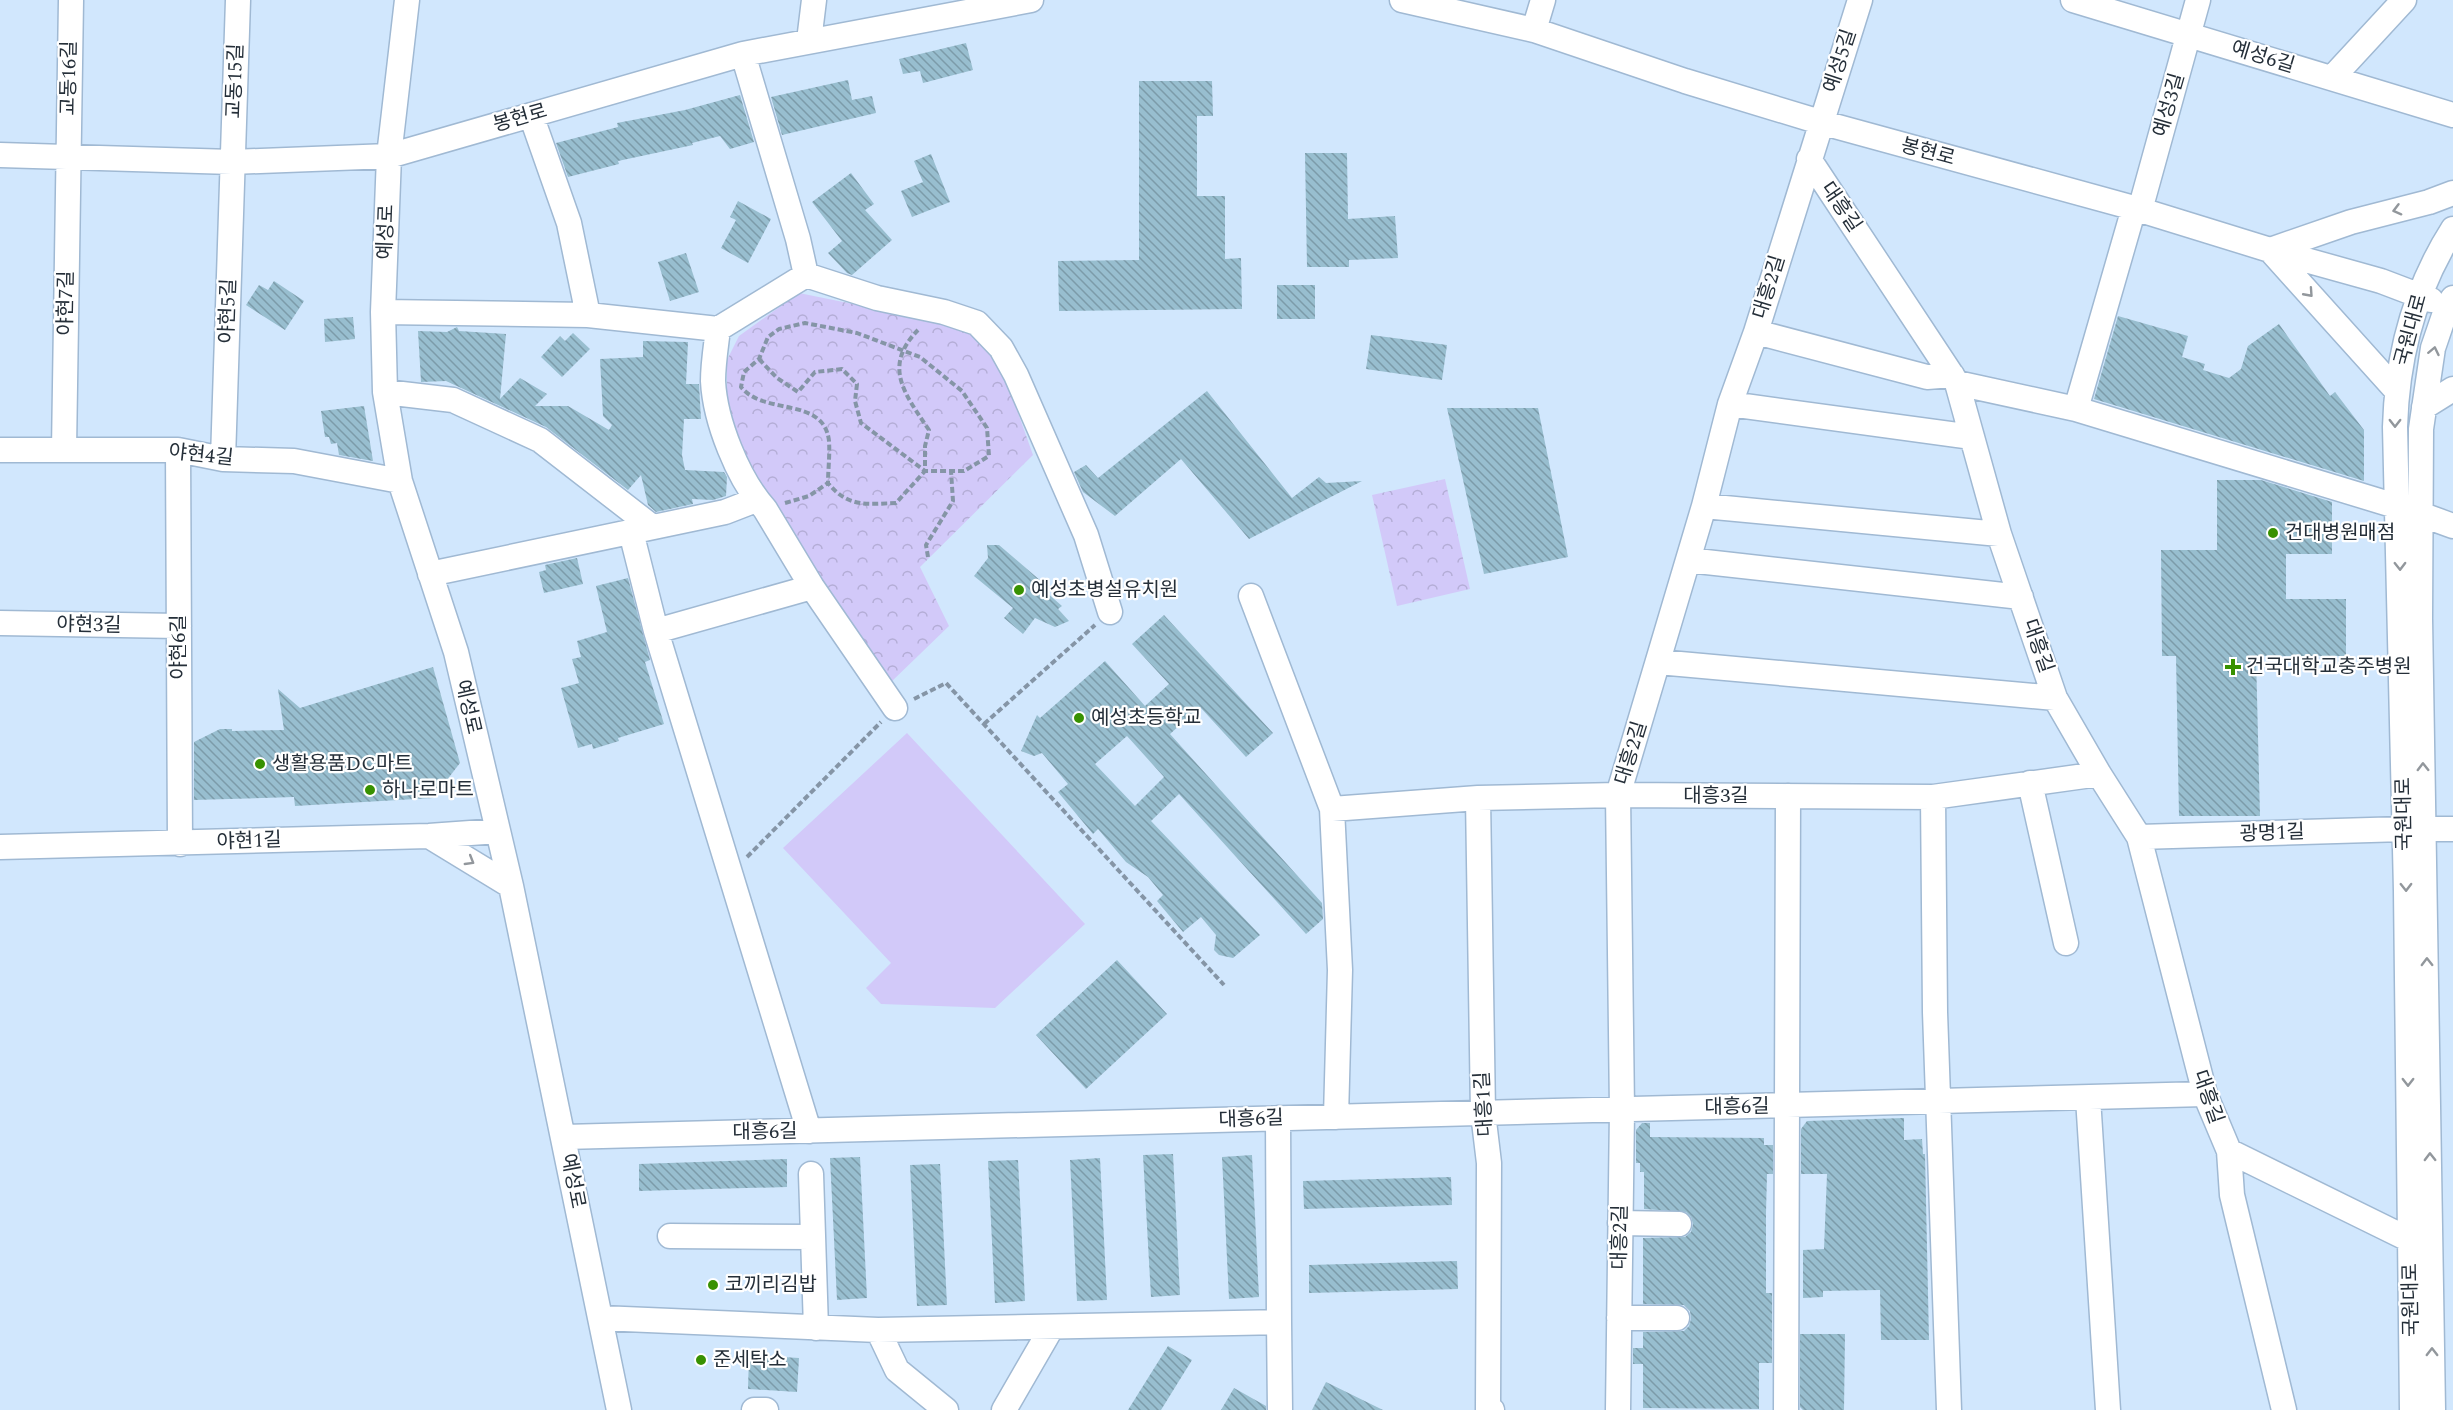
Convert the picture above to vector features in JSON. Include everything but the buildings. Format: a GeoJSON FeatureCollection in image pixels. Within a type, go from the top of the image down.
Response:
{"type":"FeatureCollection","features":[{"type":"Feature","properties":{"kind":"street","name":"교동16길"},"geometry":{"type":"LineString","coordinates":[[68,157],[71,0]]}},
{"type":"Feature","properties":{"kind":"street","name":"교동15길"},"geometry":{"type":"LineString","coordinates":[[232,162],[238,0]]}},
{"type":"Feature","properties":{"kind":"street","name":"예성로"},"geometry":{"type":"LineString","coordinates":[[408,0],[389,156],[383,312],[385,392],[400,481],[456,652],[511,886],[619,1410]]}},
{"type":"Feature","properties":{"kind":"street"},"geometry":{"type":"LineString","coordinates":[[809,41],[814,0]]}},
{"type":"Feature","properties":{"kind":"street","name":"봉현로"},"geometry":{"type":"LineString","coordinates":[[0,155],[232,162],[389,156],[743,54],[1031,0]]}},
{"type":"Feature","properties":{"kind":"street","name":"봉현로"},"geometry":{"type":"LineString","coordinates":[[1402,0],[1534,30],[1685,81],[1820,122],[2137,209],[2381,281],[2451,305]]}},
{"type":"Feature","properties":{"kind":"street"},"geometry":{"type":"LineString","coordinates":[[1534,30],[1543,0]]}},
{"type":"Feature","properties":{"kind":"street","name":"예성5길"},"geometry":{"type":"LineString","coordinates":[[1820,122],[1860,0]]}},
{"type":"Feature","properties":{"kind":"street","name":"예성6길"},"geometry":{"type":"LineString","coordinates":[[2073,0],[2453,115]]}},
{"type":"Feature","properties":{"kind":"street","name":"예성3길"},"geometry":{"type":"LineString","coordinates":[[2076,409],[2198,0]]}},
{"type":"Feature","properties":{"kind":"street"},"geometry":{"type":"LineString","coordinates":[[2332,78],[2404,0]]}},
{"type":"Feature","properties":{"kind":"street"},"geometry":{"type":"LineString","coordinates":[[743,54],[798,239],[806,275]]}},
{"type":"Feature","properties":{"kind":"street"},"geometry":{"type":"LineString","coordinates":[[531,115],[569,223],[588,315]]}},
{"type":"Feature","properties":{"kind":"street","name":"대흥2길"},"geometry":{"type":"LineString","coordinates":[[1618,1410],[1622,1110],[1618,795],[1704,506],[1730,404],[1756,332],[1820,122]]}},
{"type":"Feature","properties":{"kind":"street","name":"야현7길"},"geometry":{"type":"LineString","coordinates":[[64,450],[68,157]]}},
{"type":"Feature","properties":{"kind":"street","name":"대흥길"},"geometry":{"type":"LineString","coordinates":[[1809,159],[1954,379],[1999,534],[2055,698],[2139,837],[2205,1095],[2229,1151],[2232,1195],[2284,1410]]}},
{"type":"Feature","properties":{"kind":"street","name":"야현5길"},"geometry":{"type":"LineString","coordinates":[[223,459],[232,162]]}},
{"type":"Feature","properties":{"kind":"street"},"geometry":{"type":"LineString","coordinates":[[2396,390],[2270,250],[2351,222],[2429,202],[2453,193]]}},
{"type":"Feature","properties":{"kind":"street","name":"국원대로"},"geometry":{"type":"LineString","coordinates":[[2412,1410],[2410,1240],[2414,829],[2409,511],[2395,427],[2396,390],[2405,341],[2418,294],[2453,229]]}},
{"type":"Feature","properties":{"kind":"street"},"geometry":{"type":"LineString","coordinates":[[383,312],[588,315],[718,329],[806,275],[877,298],[944,312],[977,323],[1001,348],[1011,366],[1086,535],[1110,612]]}},
{"type":"Feature","properties":{"kind":"street","name":"국원대로"},"geometry":{"type":"LineString","coordinates":[[2409,511],[2433,348],[2451,305]]}},
{"type":"Feature","properties":{"kind":"street"},"geometry":{"type":"LineString","coordinates":[[718,329],[713,381],[725,442],[760,504],[812,587],[895,708]]}},
{"type":"Feature","properties":{"kind":"street"},"geometry":{"type":"LineString","coordinates":[[1756,332],[1927,377],[1954,379],[2076,409],[2453,526]]}},
{"type":"Feature","properties":{"kind":"street"},"geometry":{"type":"LineString","coordinates":[[2424,407],[2453,389]]}},
{"type":"Feature","properties":{"kind":"street"},"geometry":{"type":"LineString","coordinates":[[385,392],[453,400],[540,440],[641,529],[656,631],[808,1131]]}},
{"type":"Feature","properties":{"kind":"street"},"geometry":{"type":"LineString","coordinates":[[1730,404],[1972,436]]}},
{"type":"Feature","properties":{"kind":"street","name":"야현4길"},"geometry":{"type":"LineString","coordinates":[[0,450],[178,450],[223,459],[294,461],[400,481]]}},
{"type":"Feature","properties":{"kind":"street","name":"야현6길"},"geometry":{"type":"LineString","coordinates":[[178,450],[180,844]]}},
{"type":"Feature","properties":{"kind":"street"},"geometry":{"type":"LineString","coordinates":[[430,574],[760,504]]}},
{"type":"Feature","properties":{"kind":"street"},"geometry":{"type":"LineString","coordinates":[[1704,506],[1999,534]]}},
{"type":"Feature","properties":{"kind":"street"},"geometry":{"type":"LineString","coordinates":[[1688,560],[2021,597]]}},
{"type":"Feature","properties":{"kind":"street"},"geometry":{"type":"LineString","coordinates":[[656,631],[812,587]]}},
{"type":"Feature","properties":{"kind":"street"},"geometry":{"type":"LineString","coordinates":[[1251,596],[1332,808],[1340,970],[1336,1117]]}},
{"type":"Feature","properties":{"kind":"street","name":"야현3길"},"geometry":{"type":"LineString","coordinates":[[0,623],[179,626]]}},
{"type":"Feature","properties":{"kind":"street"},"geometry":{"type":"LineString","coordinates":[[1658,662],[2055,698]]}},
{"type":"Feature","properties":{"kind":"street","name":"대흥3길"},"geometry":{"type":"LineString","coordinates":[[1332,808],[1478,798],[1618,795],[1933,797],[2099,774]]}},
{"type":"Feature","properties":{"kind":"street"},"geometry":{"type":"LineString","coordinates":[[2030,783],[2066,943]]}},
{"type":"Feature","properties":{"kind":"street"},"geometry":{"type":"LineString","coordinates":[[1786,1410],[1785,1105],[1788,796]]}},
{"type":"Feature","properties":{"kind":"street"},"geometry":{"type":"LineString","coordinates":[[1933,797],[1935,1012],[1949,1410]]}},
{"type":"Feature","properties":{"kind":"street","name":"대흥1길"},"geometry":{"type":"LineString","coordinates":[[1478,798],[1483,1113],[1489,1163],[1490,1410]]}},
{"type":"Feature","properties":{"kind":"street","name":"국원대로"},"geometry":{"type":"LineString","coordinates":[[2414,829],[2442,1286],[2433,1410]]}},
{"type":"Feature","properties":{"kind":"street","name":"광명1길"},"geometry":{"type":"LineString","coordinates":[[2139,837],[2453,829]]}},
{"type":"Feature","properties":{"kind":"street","name":"야현1길"},"geometry":{"type":"LineString","coordinates":[[0,847],[429,836],[498,831]]}},
{"type":"Feature","properties":{"kind":"street"},"geometry":{"type":"LineString","coordinates":[[429,836],[511,886]]}},
{"type":"Feature","properties":{"kind":"street","name":"대흥6길"},"geometry":{"type":"LineString","coordinates":[[564,1137],[2205,1095]]}},
{"type":"Feature","properties":{"kind":"street"},"geometry":{"type":"LineString","coordinates":[[2088,1098],[2108,1410]]}},
{"type":"Feature","properties":{"kind":"street"},"geometry":{"type":"LineString","coordinates":[[1278,1118],[1280,1410]]}},
{"type":"Feature","properties":{"kind":"street"},"geometry":{"type":"LineString","coordinates":[[2229,1151],[2410,1240]]}},
{"type":"Feature","properties":{"kind":"street"},"geometry":{"type":"LineString","coordinates":[[811,1174],[816,1328]]}},
{"type":"Feature","properties":{"kind":"street"},"geometry":{"type":"LineString","coordinates":[[1620,1223],[1679,1224]]}},
{"type":"Feature","properties":{"kind":"street"},"geometry":{"type":"LineString","coordinates":[[670,1236],[813,1237]]}},
{"type":"Feature","properties":{"kind":"street"},"geometry":{"type":"LineString","coordinates":[[1619,1317],[1677,1318]]}},
{"type":"Feature","properties":{"kind":"street"},"geometry":{"type":"LineString","coordinates":[[601,1318],[878,1330],[1279,1322]]}},
{"type":"Feature","properties":{"kind":"street"},"geometry":{"type":"LineString","coordinates":[[1004,1410],[1052,1327]]}},
{"type":"Feature","properties":{"kind":"street"},"geometry":{"type":"LineString","coordinates":[[878,1330],[897,1370],[946,1410]]}},
{"type":"Feature","properties":{"kind":"street"},"geometry":{"type":"LineString","coordinates":[[754,1410],[766,1410]]}},
{"type":"Feature","properties":{"kind":"path"},"geometry":{"type":"LineString","coordinates":[[759,359],[777,378],[798,392],[815,372],[842,369],[857,384],[855,401],[861,423],[925,471],[964,471],[989,456],[987,428],[962,391],[920,357],[903,350],[857,333],[805,322],[779,329],[768,337],[759,359],[744,372],[741,387],[749,396],[766,403],[810,412],[825,425],[829,441],[828,483],[837,496],[858,504],[896,503],[925,471],[925,446],[929,430],[909,400],[897,369],[903,350],[916,331],[944,312]]}},
{"type":"Feature","properties":{"kind":"path"},"geometry":{"type":"LineString","coordinates":[[928,557],[926,545],[953,501],[951,471]]}},
{"type":"Feature","properties":{"kind":"path"},"geometry":{"type":"LineString","coordinates":[[760,504],[809,496],[828,483]]}},
{"type":"Feature","properties":{"kind":"path"},"geometry":{"type":"LineString","coordinates":[[984,724],[1110,612]]}},
{"type":"Feature","properties":{"kind":"path"},"geometry":{"type":"LineString","coordinates":[[729,876],[895,708],[946,683],[1224,986]]}},
{"type":"Feature","properties":{"kind":"green space"},"geometry":{"type":"Polygon","coordinates":[[[799,293],[922,318],[969,331],[1001,365],[1033,455],[920,567],[949,626],[889,684],[746,461],[727,405],[727,360],[739,336],[799,293]]]}},
{"type":"Feature","properties":{"kind":"green space"},"geometry":{"type":"Polygon","coordinates":[[[1445,479],[1470,589],[1397,606],[1372,495],[1445,479]]]}},
{"type":"Feature","properties":{"kind":"green space"},"geometry":{"type":"Polygon","coordinates":[[[907,733],[1085,924],[995,1008],[881,1004],[866,988],[891,963],[783,848],[907,733]]]}},
{"type":"Feature","properties":{"kind":"place","name":"건대병원매점"},"geometry":{"type":"Point","coordinates":[2273,533]}},
{"type":"Feature","properties":{"kind":"place","name":"예성초병설유치원"},"geometry":{"type":"Point","coordinates":[1019,590]}},
{"type":"Feature","properties":{"kind":"place","name":"건국대학교충주병원"},"geometry":{"type":"Point","coordinates":[2233,667]}},
{"type":"Feature","properties":{"kind":"place","name":"예성초등학교"},"geometry":{"type":"Point","coordinates":[1079,718]}},
{"type":"Feature","properties":{"kind":"place","name":"생활용품DC마트"},"geometry":{"type":"Point","coordinates":[260,764]}},
{"type":"Feature","properties":{"kind":"place","name":"하나로마트"},"geometry":{"type":"Point","coordinates":[370,790]}},
{"type":"Feature","properties":{"kind":"place","name":"코끼리김밥"},"geometry":{"type":"Point","coordinates":[713,1285]}},
{"type":"Feature","properties":{"kind":"place","name":"준세탁소"},"geometry":{"type":"Point","coordinates":[701,1360]}}]}
